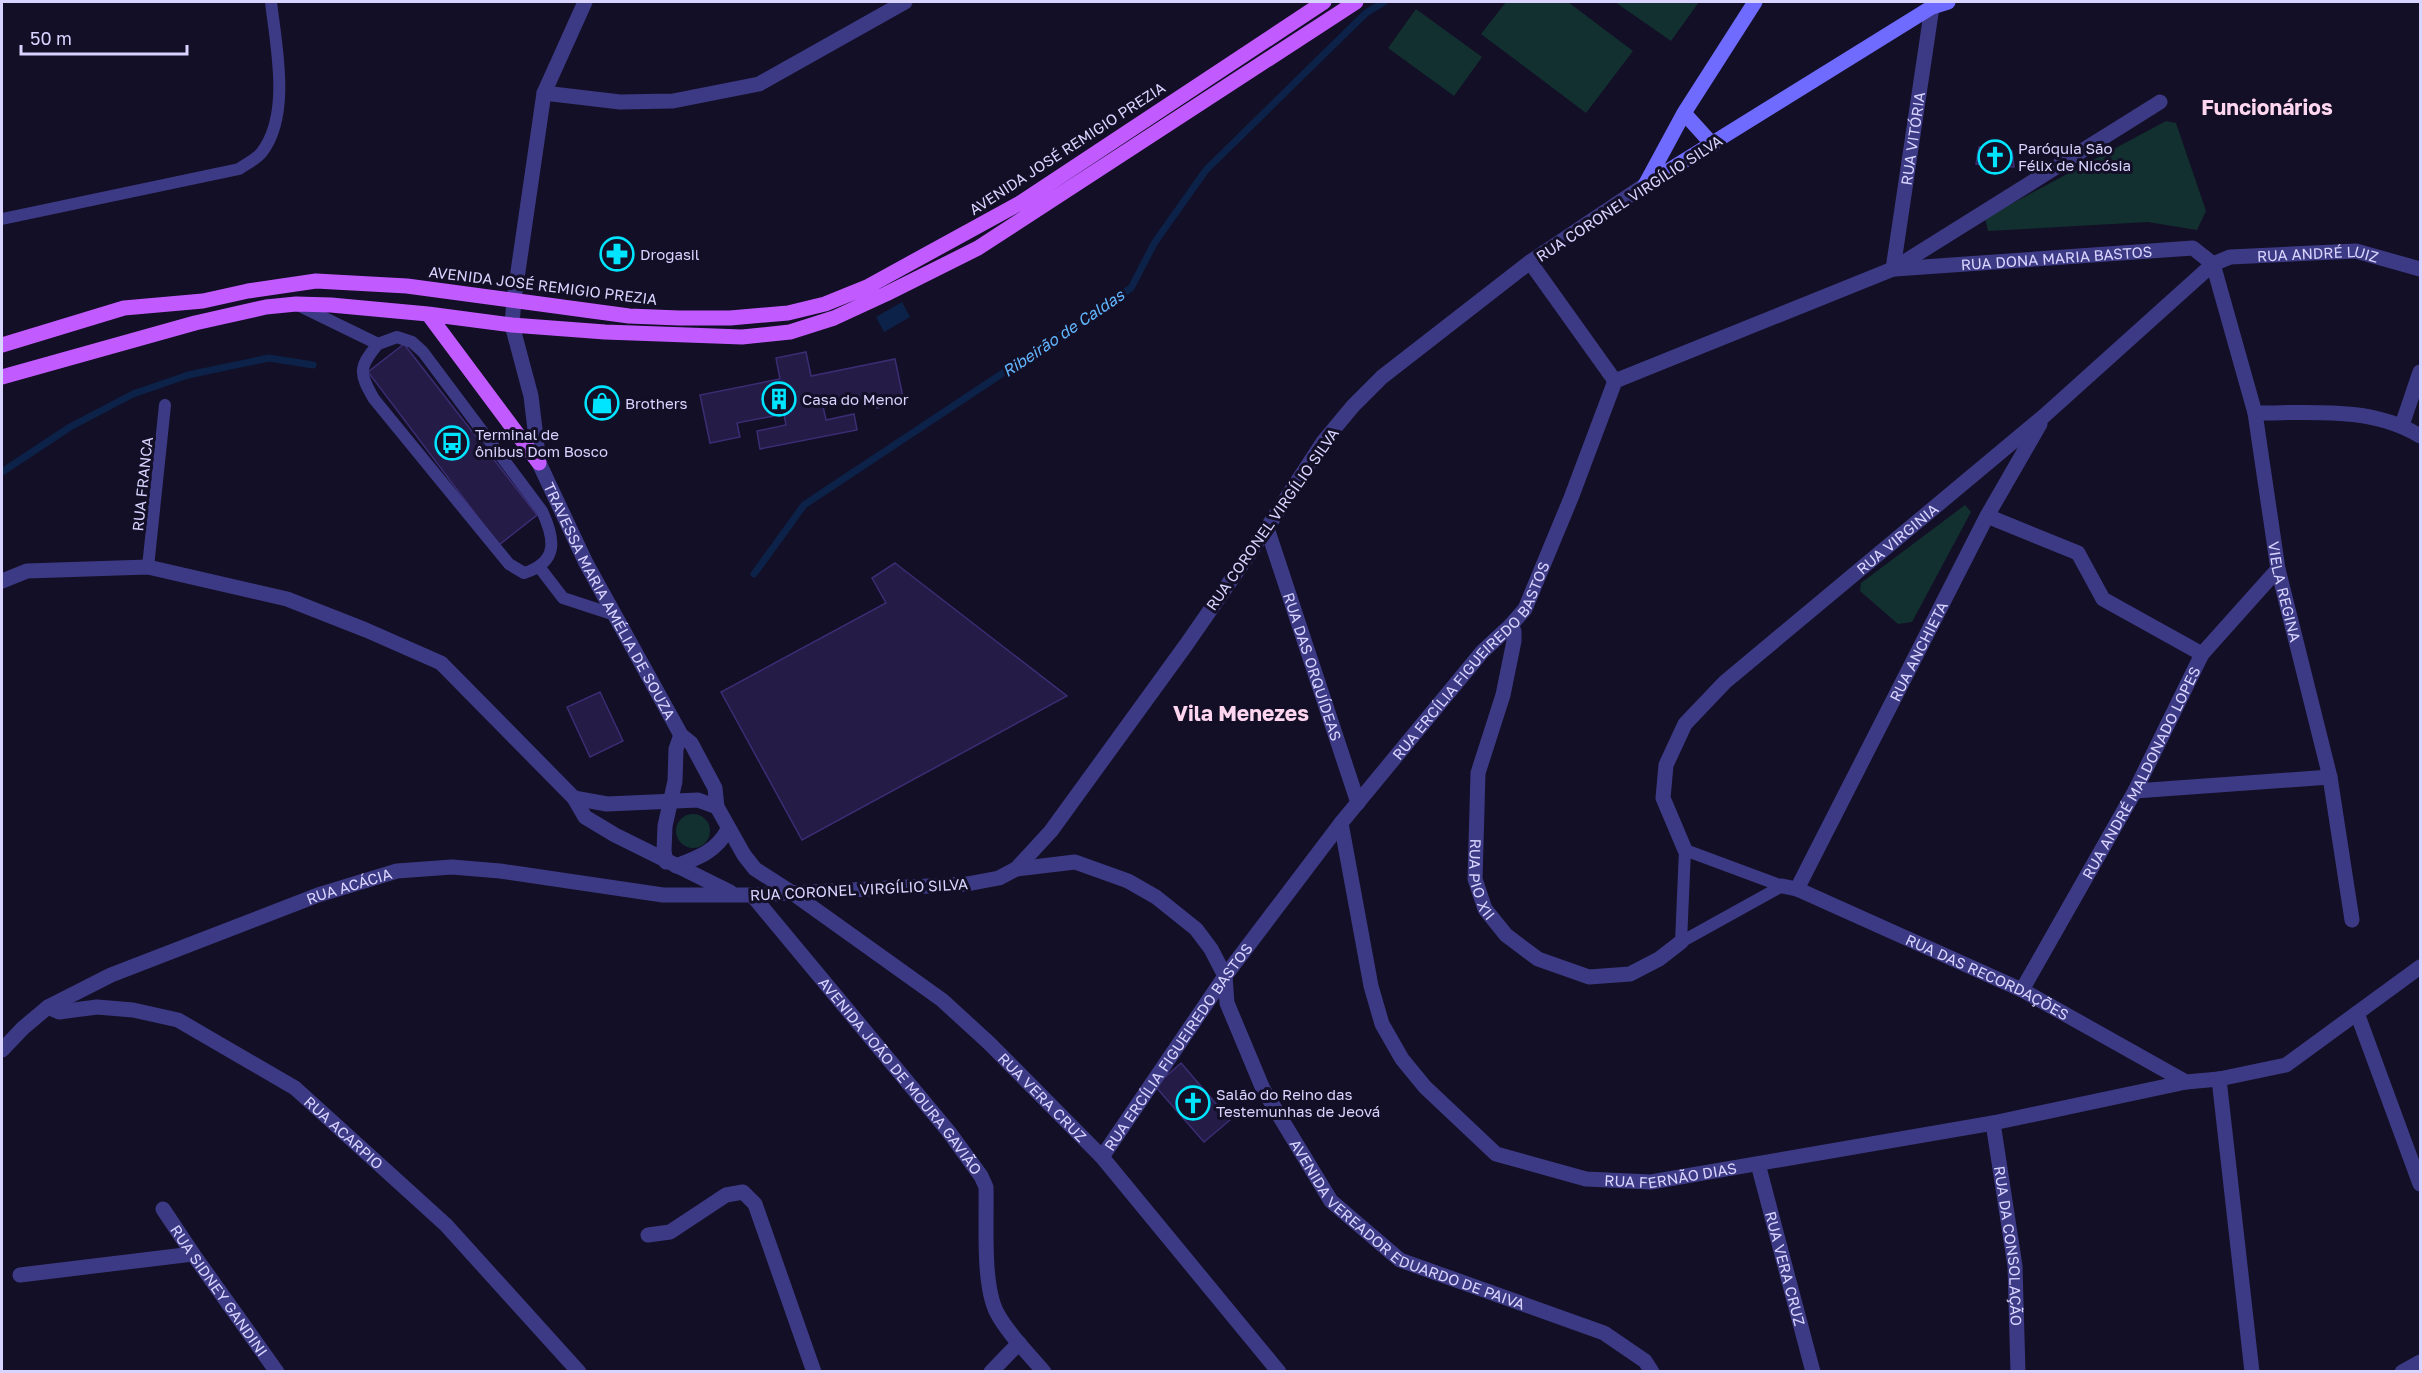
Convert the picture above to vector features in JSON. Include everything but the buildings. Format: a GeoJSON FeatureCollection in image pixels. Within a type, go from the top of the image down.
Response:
{"type":"FeatureCollection","features":[{"type":"Feature","properties":{"kind":"main road","name":"AVENIDA JOSÉ REMIGIO PREZIA"},"geometry":{"type":"LineString","coordinates":[[2,345],[124,308],[203,301],[248,291],[316,281],[406,286],[629,316],[730,318],[788,313],[825,304],[867,287],[1020,203],[1324,2]]}},
{"type":"Feature","properties":{"kind":"main road"},"geometry":{"type":"LineString","coordinates":[[2,377],[195,323],[266,306],[296,304],[428,314],[512,325],[686,336],[742,337],[790,332],[834,318],[978,248],[1356,2]]}},
{"type":"Feature","properties":{"kind":"main road"},"geometry":{"type":"LineString","coordinates":[[428,314],[539,463]]}},
{"type":"Feature","properties":{"kind":"street","name":"TRAVESSA MARIA AMÉLIA DE SOUZA"},"geometry":{"type":"LineString","coordinates":[[585,2],[544,93],[512,325],[531,396],[539,463],[586,563],[681,735],[691,743],[715,788],[717,807]]}},
{"type":"Feature","properties":{"kind":"street"},"geometry":{"type":"LineString","coordinates":[[544,93],[620,102],[673,101],[759,84],[904,2]]}},
{"type":"Feature","properties":{"kind":"street"},"geometry":{"type":"LineString","coordinates":[[1645,185],[1684,113],[1755,2]]}},
{"type":"Feature","properties":{"kind":"street","name":"RUA CORONEL VIRGÍLIO SILVA"},"geometry":{"type":"LineString","coordinates":[[736,895],[967,884],[999,878],[1016,869],[1051,831],[1186,645],[1323,442],[1353,406],[1382,377],[1530,262],[1645,185],[1713,145],[1932,6],[1948,2]]}},
{"type":"Feature","properties":{"kind":"street","name":"RUA VITÓRIA"},"geometry":{"type":"LineString","coordinates":[[1893,269],[1932,6]]}},
{"type":"Feature","properties":{"kind":"street"},"geometry":{"type":"LineString","coordinates":[[1530,262],[1615,381],[1893,269],[2160,102]]}},
{"type":"Feature","properties":{"kind":"street"},"geometry":{"type":"LineString","coordinates":[[1684,113],[1713,145]]}},
{"type":"Feature","properties":{"kind":"street","name":"RUA DONA MARIA BASTOS"},"geometry":{"type":"LineString","coordinates":[[1893,269],[2193,248],[2213,264]]}},
{"type":"Feature","properties":{"kind":"street","name":"RUA ANDRÉ LUIZ"},"geometry":{"type":"LineString","coordinates":[[2213,264],[2230,257],[2356,250],[2421,269]]}},
{"type":"Feature","properties":{"kind":"street","name":"VIELA REGINA"},"geometry":{"type":"LineString","coordinates":[[2213,264],[2255,413],[2278,568],[2330,777],[2352,920]]}},
{"type":"Feature","properties":{"kind":"street","name":"RUA VIRGINIA"},"geometry":{"type":"LineString","coordinates":[[1685,850],[1663,798],[1666,765],[1685,724],[1725,682],[2044,416],[2213,264]]}},
{"type":"Feature","properties":{"kind":"street"},"geometry":{"type":"LineString","coordinates":[[2402,424],[2421,372]]}},
{"type":"Feature","properties":{"kind":"street","name":"RUA ERCÍLIA FIGUEIREDO BASTOS"},"geometry":{"type":"LineString","coordinates":[[1102,1157],[1225,976],[1341,823],[1482,652],[1525,609],[1571,498],[1615,381]]}},
{"type":"Feature","properties":{"kind":"street"},"geometry":{"type":"LineString","coordinates":[[2255,413],[2354,414],[2402,424],[2421,436]]}},
{"type":"Feature","properties":{"kind":"street","name":"RUA ANCHIETA"},"geometry":{"type":"LineString","coordinates":[[1797,889],[1986,516],[2044,416]]}},
{"type":"Feature","properties":{"kind":"street"},"geometry":{"type":"LineString","coordinates":[[1986,516],[2078,554],[2103,599],[2202,654]]}},
{"type":"Feature","properties":{"kind":"street","name":"RUA DAS ORQUÍDEAS"},"geometry":{"type":"LineString","coordinates":[[1267,528],[1358,803]]}},
{"type":"Feature","properties":{"kind":"street"},"geometry":{"type":"LineString","coordinates":[[2,581],[27,571],[148,567],[287,599],[366,630],[441,663],[574,798],[585,817],[671,864],[736,895]]}},
{"type":"Feature","properties":{"kind":"street","name":"RUA ANDRÉ MALDONADO LOPES"},"geometry":{"type":"LineString","coordinates":[[2022,990],[2135,791],[2202,654],[2278,568]]}},
{"type":"Feature","properties":{"kind":"street","name":"RUA PIO XII"},"geometry":{"type":"LineString","coordinates":[[1511,625],[1514,631],[1514,641],[1503,694],[1479,773],[1475,879],[1485,909],[1506,935],[1538,959],[1588,977],[1630,974],[1659,959],[1681,942]]}},
{"type":"Feature","properties":{"kind":"street"},"geometry":{"type":"LineString","coordinates":[[671,864],[664,851],[665,826],[675,781],[676,749],[681,735]]}},
{"type":"Feature","properties":{"kind":"street"},"geometry":{"type":"LineString","coordinates":[[2135,791],[2330,777]]}},
{"type":"Feature","properties":{"kind":"street"},"geometry":{"type":"LineString","coordinates":[[574,798],[607,804],[698,800],[717,807],[728,829],[723,839],[706,854],[671,864]]}},
{"type":"Feature","properties":{"kind":"street","name":"RUA FERNÃO DIAS"},"geometry":{"type":"LineString","coordinates":[[1341,823],[1371,986],[1382,1024],[1402,1059],[1425,1087],[1496,1154],[1586,1179],[1651,1182],[1993,1123],[2186,1082],[2219,1079],[2286,1065],[2421,968]]}},
{"type":"Feature","properties":{"kind":"street","name":"RUA VERA CRUZ"},"geometry":{"type":"LineString","coordinates":[[728,829],[755,869],[791,892],[942,1000],[989,1043],[1102,1157],[1279,1371]]}},
{"type":"Feature","properties":{"kind":"street","name":"AVENIDA VEREADOR EDUARDO DE PAIVA"},"geometry":{"type":"LineString","coordinates":[[1016,869],[1075,862],[1128,881],[1156,897],[1196,929],[1211,949],[1225,976],[1227,1003],[1263,1089],[1331,1201],[1400,1260],[1604,1332],[1645,1361],[1652,1371]]}},
{"type":"Feature","properties":{"kind":"street","name":"RUA ACÁCIA"},"geometry":{"type":"LineString","coordinates":[[2,1050],[23,1028],[48,1008],[111,975],[318,895],[397,871],[452,867],[500,871],[663,895],[736,895]]}},
{"type":"Feature","properties":{"kind":"street","name":"RUA DAS RECORDAÇÕES"},"geometry":{"type":"LineString","coordinates":[[1782,886],[1797,889],[2022,990],[2186,1082]]}},
{"type":"Feature","properties":{"kind":"street","name":"AVENIDA JOÃO DE MOURA GAVIÃO"},"geometry":{"type":"LineString","coordinates":[[752,895],[949,1132],[981,1176],[986,1187],[989,1286],[996,1311],[1019,1343],[1044,1371]]}},
{"type":"Feature","properties":{"kind":"street","name":"RUA ACARPIO"},"geometry":{"type":"LineString","coordinates":[[48,1008],[59,1012],[97,1007],[134,1010],[178,1020],[296,1088],[446,1225],[579,1371]]}},
{"type":"Feature","properties":{"kind":"street"},"geometry":{"type":"LineString","coordinates":[[2357,1013],[2421,1184]]}},
{"type":"Feature","properties":{"kind":"street"},"geometry":{"type":"LineString","coordinates":[[2219,1079],[2252,1371]]}},
{"type":"Feature","properties":{"kind":"street","name":"RUA DA CONSOLAÇÃO"},"geometry":{"type":"LineString","coordinates":[[1993,1123],[2015,1266],[2018,1371]]}},
{"type":"Feature","properties":{"kind":"street","name":"RUA VERA CRUZ"},"geometry":{"type":"LineString","coordinates":[[1758,1164],[1814,1371]]}},
{"type":"Feature","properties":{"kind":"street"},"geometry":{"type":"LineString","coordinates":[[648,1235],[670,1232],[726,1195],[743,1192],[755,1204],[814,1371]]}},
{"type":"Feature","properties":{"kind":"street","name":"RUA SIDNEY GANDINI"},"geometry":{"type":"LineString","coordinates":[[163,1209],[278,1371]]}},
{"type":"Feature","properties":{"kind":"street"},"geometry":{"type":"LineString","coordinates":[[21,1275],[193,1254]]}},
{"type":"Feature","properties":{"kind":"street"},"geometry":{"type":"LineString","coordinates":[[991,1371],[1019,1343]]}},
{"type":"Feature","properties":{"kind":"street"},"geometry":{"type":"LineString","coordinates":[[2402,1371],[2421,1362]]}},
{"type":"Feature","properties":{"kind":"lane"},"geometry":{"type":"LineString","coordinates":[[2,219],[239,169],[261,154],[274,131],[280,89],[271,2]]}},
{"type":"Feature","properties":{"kind":"lane"},"geometry":{"type":"LineString","coordinates":[[296,304],[378,344]]}},
{"type":"Feature","properties":{"kind":"lane"},"geometry":{"type":"LineString","coordinates":[[397,337],[412,342],[423,352],[542,511],[550,530],[551,552],[540,568],[524,573],[509,564],[374,399],[362,379],[365,360],[378,344],[397,337]]}},
{"type":"Feature","properties":{"kind":"lane","name":"RUA FRANCA"},"geometry":{"type":"LineString","coordinates":[[148,567],[165,405]]}},
{"type":"Feature","properties":{"kind":"lane"},"geometry":{"type":"LineString","coordinates":[[540,568],[563,598],[615,615]]}},
{"type":"Feature","properties":{"kind":"lane"},"geometry":{"type":"LineString","coordinates":[[1681,942],[1685,850],[1782,886]]}},
{"type":"Feature","properties":{"kind":"lane"},"geometry":{"type":"LineString","coordinates":[[1681,942],[1782,886]]}},
{"type":"Feature","properties":{"kind":"green space"},"geometry":{"type":"Polygon","coordinates":[[[1506,2],[1568,2],[1633,51],[1586,113],[1481,34],[1506,2]]]}},
{"type":"Feature","properties":{"kind":"green space"},"geometry":{"type":"Polygon","coordinates":[[[1615,2],[1699,2],[1671,41],[1615,2]]]}},
{"type":"Feature","properties":{"kind":"green space"},"geometry":{"type":"Polygon","coordinates":[[[1416,9],[1482,57],[1454,96],[1388,48],[1416,9]]]}},
{"type":"Feature","properties":{"kind":"green space"},"geometry":{"type":"Polygon","coordinates":[[[2166,121],[2176,123],[2206,211],[2197,230],[2148,222],[1988,231],[1985,218],[2166,121]]]}},
{"type":"Feature","properties":{"kind":"green space"},"geometry":{"type":"Polygon","coordinates":[[[1965,505],[1971,512],[1912,622],[1898,624],[1860,591],[1861,583],[1965,505]]]}},
{"type":"Feature","properties":{"kind":"green space"},"geometry":{"type":"Polygon","coordinates":[[[693,814],[705,819],[710,831],[705,843],[693,848],[681,843],[676,831],[681,819],[693,814]]]}},
{"type":"Feature","properties":{"kind":"water"},"geometry":{"type":"Polygon","coordinates":[[[902,302],[910,317],[884,332],[876,317],[902,302]]]}},
{"type":"Feature","properties":{"kind":"waterway","name":"Ribeirão de Caldas"},"geometry":{"type":"LineString","coordinates":[[754,574],[804,505],[1131,288],[1155,242],[1206,170],[1366,13],[1384,2]]}},
{"type":"Feature","properties":{"kind":"waterway","name":"Ribeirão de Caldas"},"geometry":{"type":"LineString","coordinates":[[2,472],[70,427],[133,394],[188,375],[269,358],[313,365]]}},
{"type":"Feature","properties":{"kind":"place","name":"Paróquia São Félix de Nicósia"},"geometry":{"type":"Point","coordinates":[1995,157]}},
{"type":"Feature","properties":{"kind":"place","name":"Drogasil"},"geometry":{"type":"Point","coordinates":[617,254]}},
{"type":"Feature","properties":{"kind":"place","name":"Casa do Menor"},"geometry":{"type":"Point","coordinates":[779,399]}},
{"type":"Feature","properties":{"kind":"place","name":"Brothers"},"geometry":{"type":"Point","coordinates":[602,403]}},
{"type":"Feature","properties":{"kind":"place","name":"Terminal de ônibus Dom Bosco"},"geometry":{"type":"Point","coordinates":[452,443]}},
{"type":"Feature","properties":{"kind":"place","name":"Salão do Reino das Testemunhas de Jeová"},"geometry":{"type":"Point","coordinates":[1193,1103]}},
{"type":"Feature","properties":{"kind":"district","name":"Funcionários"},"geometry":{"type":"Point","coordinates":[2267,107]}},
{"type":"Feature","properties":{"kind":"district","name":"Vila Menezes"},"geometry":{"type":"Point","coordinates":[1241,713]}}]}
